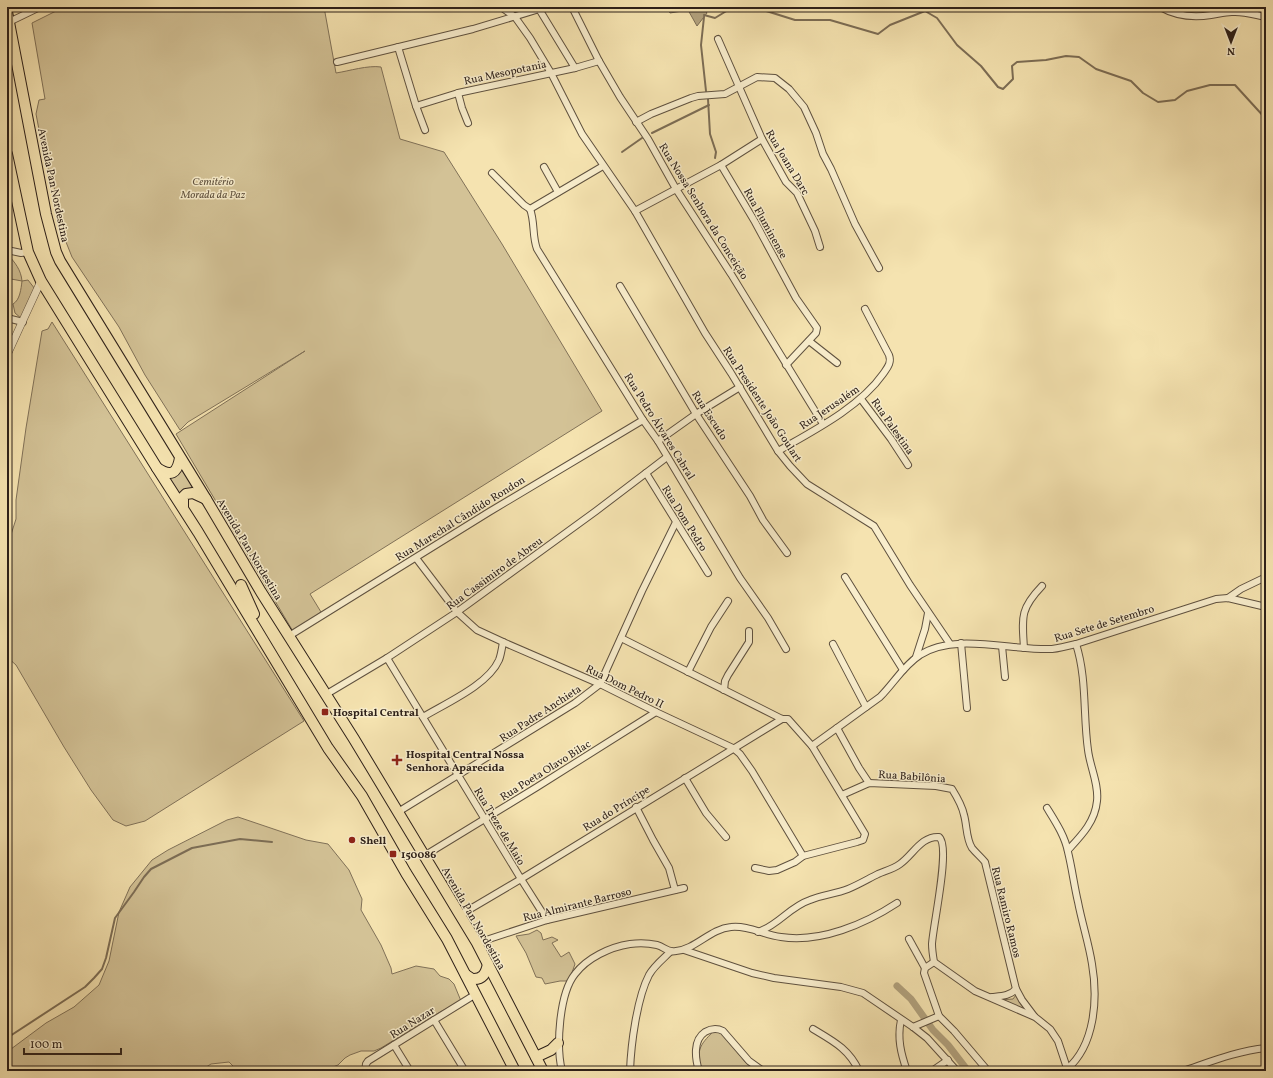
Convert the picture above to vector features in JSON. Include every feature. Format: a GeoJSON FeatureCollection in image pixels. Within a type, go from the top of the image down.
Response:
{"type":"FeatureCollection","features":[{"type":"Feature","properties":{"kind":"highway","name":"Avenida Pan Nordestina"},"geometry":{"type":"LineString","coordinates":[[8,17],[46,214],[56,252],[80,295],[477,943],[543,1071]]}},
{"type":"Feature","properties":{"kind":"highway"},"geometry":{"type":"LineString","coordinates":[[7,154],[28,252],[41,281],[157,468],[183,507],[328,748],[362,796],[447,939],[514,1071]]}},
{"type":"Feature","properties":{"kind":"highway"},"geometry":{"type":"LineString","coordinates":[[157,468],[168,474],[173,472],[179,465],[180,458]]}},
{"type":"Feature","properties":{"kind":"highway"},"geometry":{"type":"LineString","coordinates":[[183,507],[183,497],[186,494],[193,493],[206,499]]}},
{"type":"Feature","properties":{"kind":"highway"},"geometry":{"type":"LineString","coordinates":[[241,585],[265,643]]}},
{"type":"Feature","properties":{"kind":"highway"},"geometry":{"type":"LineString","coordinates":[[466,975],[472,979],[481,978],[485,974],[488,964]]}},
{"type":"Feature","properties":{"kind":"highway"},"geometry":{"type":"LineString","coordinates":[[536,1057],[551,1050],[558,1043]]}},
{"type":"Feature","properties":{"kind":"street"},"geometry":{"type":"LineString","coordinates":[[8,17],[40,7]]}},
{"type":"Feature","properties":{"kind":"street","name":"Rua Presidente João Goulart"},"geometry":{"type":"LineString","coordinates":[[501,7],[515,17],[530,38],[551,73],[582,134],[635,211],[705,333],[740,387],[778,451],[807,484],[874,526],[928,613],[950,644]]}},
{"type":"Feature","properties":{"kind":"street"},"geometry":{"type":"LineString","coordinates":[[337,62],[515,17],[546,7]]}},
{"type":"Feature","properties":{"kind":"street","name":"Rua Nossa Senhora da Conceição"},"geometry":{"type":"LineString","coordinates":[[572,7],[599,60],[636,122],[648,139],[676,189],[731,274],[823,424]]}},
{"type":"Feature","properties":{"kind":"street"},"geometry":{"type":"LineString","coordinates":[[1160,7],[1170,12],[1188,16],[1203,17],[1238,12],[1266,18]]}},
{"type":"Feature","properties":{"kind":"street"},"geometry":{"type":"LineString","coordinates":[[539,9],[575,68]]}},
{"type":"Feature","properties":{"kind":"street","name":"Rua Joana Darc"},"geometry":{"type":"LineString","coordinates":[[718,39],[762,139],[784,178],[797,193],[815,231],[820,246]]}},
{"type":"Feature","properties":{"kind":"street"},"geometry":{"type":"LineString","coordinates":[[398,47],[425,130]]}},
{"type":"Feature","properties":{"kind":"street","name":"Rua Mesopotania"},"geometry":{"type":"LineString","coordinates":[[416,106],[458,93],[575,68],[599,60]]}},
{"type":"Feature","properties":{"kind":"street"},"geometry":{"type":"LineString","coordinates":[[636,122],[651,114],[691,98],[725,94],[739,87],[750,79],[757,77],[775,78],[790,89],[804,107],[816,133],[823,154],[855,224],[879,268]]}},
{"type":"Feature","properties":{"kind":"street"},"geometry":{"type":"LineString","coordinates":[[458,93],[468,123]]}},
{"type":"Feature","properties":{"kind":"street"},"geometry":{"type":"LineString","coordinates":[[635,211],[721,165],[747,147],[762,139]]}},
{"type":"Feature","properties":{"kind":"street","name":"Rua Fluminense"},"geometry":{"type":"LineString","coordinates":[[721,165],[755,222],[793,291],[816,325],[817,330],[809,341]]}},
{"type":"Feature","properties":{"kind":"street"},"geometry":{"type":"LineString","coordinates":[[492,174],[530,209],[603,166]]}},
{"type":"Feature","properties":{"kind":"street"},"geometry":{"type":"LineString","coordinates":[[544,167],[558,192]]}},
{"type":"Feature","properties":{"kind":"street","name":"Rua Pedro Álvares Cabral"},"geometry":{"type":"LineString","coordinates":[[530,209],[538,249],[643,420],[658,441],[740,578],[768,618],[786,649]]}},
{"type":"Feature","properties":{"kind":"street"},"geometry":{"type":"LineString","coordinates":[[7,250],[14,252],[28,252]]}},
{"type":"Feature","properties":{"kind":"street"},"geometry":{"type":"LineString","coordinates":[[7,355],[41,281]]}},
{"type":"Feature","properties":{"kind":"street","name":"Rua Escudo"},"geometry":{"type":"LineString","coordinates":[[620,286],[696,414],[750,496],[763,520],[787,552]]}},
{"type":"Feature","properties":{"kind":"street","name":"Rua Jerusalém"},"geometry":{"type":"LineString","coordinates":[[778,451],[861,399],[876,385],[890,362],[889,355],[865,309]]}},
{"type":"Feature","properties":{"kind":"street"},"geometry":{"type":"LineString","coordinates":[[7,318],[22,322]]}},
{"type":"Feature","properties":{"kind":"street"},"geometry":{"type":"LineString","coordinates":[[786,365],[809,341],[837,363]]}},
{"type":"Feature","properties":{"kind":"street"},"geometry":{"type":"LineString","coordinates":[[658,441],[696,414],[740,387]]}},
{"type":"Feature","properties":{"kind":"street","name":"Rua Palestina"},"geometry":{"type":"LineString","coordinates":[[861,399],[891,439],[908,465]]}},
{"type":"Feature","properties":{"kind":"street","name":"Rua Marechal Cândido Rondon"},"geometry":{"type":"LineString","coordinates":[[289,636],[643,420]]}},
{"type":"Feature","properties":{"kind":"street","name":"Rua Cassimiro de Abreu"},"geometry":{"type":"LineString","coordinates":[[326,695],[387,658],[457,612],[606,504],[667,457]]}},
{"type":"Feature","properties":{"kind":"street","name":"Rua Dom Pedro"},"geometry":{"type":"LineString","coordinates":[[646,473],[708,573]]}},
{"type":"Feature","properties":{"kind":"street","name":"Rua Padre Anchieta"},"geometry":{"type":"LineString","coordinates":[[398,812],[575,703],[600,684],[676,522]]}},
{"type":"Feature","properties":{"kind":"street","name":"Rua Dom Pedro II"},"geometry":{"type":"LineString","coordinates":[[416,558],[457,612],[477,630],[600,684],[733,748],[740,754],[752,771],[803,856]]}},
{"type":"Feature","properties":{"kind":"street"},"geometry":{"type":"LineString","coordinates":[[845,576],[903,670]]}},
{"type":"Feature","properties":{"kind":"street"},"geometry":{"type":"LineString","coordinates":[[1228,598],[1241,589],[1266,577]]}},
{"type":"Feature","properties":{"kind":"street"},"geometry":{"type":"LineString","coordinates":[[1024,648],[1023,620],[1025,608],[1031,598],[1042,586]]}},
{"type":"Feature","properties":{"kind":"street","name":"Rua Sete de Setembro"},"geometry":{"type":"LineString","coordinates":[[812,746],[888,690],[903,670],[919,655],[930,649],[961,643],[1052,649],[1076,644],[1216,599],[1228,598],[1266,607]]}},
{"type":"Feature","properties":{"kind":"street"},"geometry":{"type":"LineString","coordinates":[[688,672],[714,622],[728,601]]}},
{"type":"Feature","properties":{"kind":"street"},"geometry":{"type":"LineString","coordinates":[[915,659],[926,629],[928,613]]}},
{"type":"Feature","properties":{"kind":"street"},"geometry":{"type":"LineString","coordinates":[[724,690],[725,680],[750,642],[749,630]]}},
{"type":"Feature","properties":{"kind":"street"},"geometry":{"type":"LineString","coordinates":[[621,638],[782,719],[786,718],[791,721],[812,746],[865,834],[862,840],[803,856],[796,862],[777,870],[769,871],[754,868]]}},
{"type":"Feature","properties":{"kind":"street"},"geometry":{"type":"LineString","coordinates":[[423,717],[477,685],[490,674],[499,660],[503,642]]}},
{"type":"Feature","properties":{"kind":"street"},"geometry":{"type":"LineString","coordinates":[[961,643],[967,708]]}},
{"type":"Feature","properties":{"kind":"street"},"geometry":{"type":"LineString","coordinates":[[833,644],[866,707]]}},
{"type":"Feature","properties":{"kind":"street"},"geometry":{"type":"LineString","coordinates":[[1068,850],[1085,832],[1095,812],[1097,800],[1096,786],[1088,752],[1082,669],[1076,644]]}},
{"type":"Feature","properties":{"kind":"street"},"geometry":{"type":"LineString","coordinates":[[1002,646],[1005,677]]}},
{"type":"Feature","properties":{"kind":"street","name":"Rua Treze de Maio"},"geometry":{"type":"LineString","coordinates":[[387,658],[547,920]]}},
{"type":"Feature","properties":{"kind":"street","name":"Rua Poeta Olavo Bilac"},"geometry":{"type":"LineString","coordinates":[[424,856],[656,712]]}},
{"type":"Feature","properties":{"kind":"street","name":"Rua do Príncipe"},"geometry":{"type":"LineString","coordinates":[[460,915],[782,719]]}},
{"type":"Feature","properties":{"kind":"street","name":"Rua Babilônia"},"geometry":{"type":"LineString","coordinates":[[837,728],[859,768],[869,782]]}},
{"type":"Feature","properties":{"kind":"street"},"geometry":{"type":"LineString","coordinates":[[684,778],[713,822],[726,837]]}},
{"type":"Feature","properties":{"kind":"street","name":"Rua Babilônia"},"geometry":{"type":"LineString","coordinates":[[842,795],[869,782],[936,786],[952,789]]}},
{"type":"Feature","properties":{"kind":"street","name":"Rua Ramiro Ramos"},"geometry":{"type":"LineString","coordinates":[[952,789],[960,802],[965,815],[972,849],[981,856],[985,862],[1016,989],[1022,1000],[1035,1017]]}},
{"type":"Feature","properties":{"kind":"street"},"geometry":{"type":"LineString","coordinates":[[636,807],[652,840],[669,868],[675,890]]}},
{"type":"Feature","properties":{"kind":"street"},"geometry":{"type":"LineString","coordinates":[[1047,808],[1057,824],[1068,850],[1074,888],[1092,964],[1095,993],[1092,1018],[1086,1044],[1080,1056],[1068,1070]]}},
{"type":"Feature","properties":{"kind":"street"},"geometry":{"type":"LineString","coordinates":[[758,932],[776,923],[796,907],[809,900],[847,889],[900,864],[928,838],[939,836],[942,839],[943,844],[942,881],[936,912],[932,946],[934,962],[963,984],[975,991],[1035,1017],[1050,1029],[1060,1046],[1068,1070]]}},
{"type":"Feature","properties":{"kind":"street","name":"Rua Almirante Barroso"},"geometry":{"type":"LineString","coordinates":[[477,943],[547,920],[684,888]]}},
{"type":"Feature","properties":{"kind":"street"},"geometry":{"type":"LineString","coordinates":[[562,1071],[558,1043],[566,992],[574,974],[586,963],[608,950],[629,944],[646,944],[658,946],[670,952],[684,950],[718,930],[730,927],[743,927],[781,937],[812,937],[827,934],[866,921],[898,903]]}},
{"type":"Feature","properties":{"kind":"street"},"geometry":{"type":"LineString","coordinates":[[909,940],[925,968],[924,973],[939,1016],[954,1031],[988,1071]]}},
{"type":"Feature","properties":{"kind":"street"},"geometry":{"type":"LineString","coordinates":[[684,950],[752,973],[774,978],[842,987],[863,994],[913,1027],[948,1060],[957,1071]]}},
{"type":"Feature","properties":{"kind":"street"},"geometry":{"type":"LineString","coordinates":[[630,1071],[632,1045],[644,988],[656,965],[670,952]]}},
{"type":"Feature","properties":{"kind":"street"},"geometry":{"type":"LineString","coordinates":[[925,968],[934,962]]}},
{"type":"Feature","properties":{"kind":"street"},"geometry":{"type":"LineString","coordinates":[[990,997],[1006,995],[1012,993],[1016,989]]}},
{"type":"Feature","properties":{"kind":"street","name":"Rua Nazar"},"geometry":{"type":"LineString","coordinates":[[365,1071],[368,1061],[476,994]]}},
{"type":"Feature","properties":{"kind":"street"},"geometry":{"type":"LineString","coordinates":[[913,1027],[939,1016]]}},
{"type":"Feature","properties":{"kind":"street"},"geometry":{"type":"LineString","coordinates":[[434,1020],[465,1071]]}},
{"type":"Feature","properties":{"kind":"street"},"geometry":{"type":"LineString","coordinates":[[901,1020],[899,1031],[900,1042],[903,1059],[908,1071]]}},
{"type":"Feature","properties":{"kind":"street"},"geometry":{"type":"LineString","coordinates":[[698,1071],[696,1063],[697,1040],[701,1035],[712,1028],[718,1028],[723,1031],[749,1061],[763,1071]]}},
{"type":"Feature","properties":{"kind":"street"},"geometry":{"type":"LineString","coordinates":[[813,1030],[843,1047],[850,1055],[859,1071]]}},
{"type":"Feature","properties":{"kind":"street"},"geometry":{"type":"LineString","coordinates":[[394,1045],[410,1071]]}},
{"type":"Feature","properties":{"kind":"street"},"geometry":{"type":"LineString","coordinates":[[1183,1071],[1236,1053],[1252,1049],[1266,1048]]}},
{"type":"Feature","properties":{"kind":"street"},"geometry":{"type":"LineString","coordinates":[[932,1071],[948,1060]]}},
{"type":"Feature","properties":{"kind":"green space","name":"Cemitério Morada da Paz"},"geometry":{"type":"Polygon","coordinates":[[[64,7],[324,7],[336,73],[364,67],[381,67],[400,139],[444,152],[502,244],[602,411],[310,594],[321,612],[294,633],[176,434],[305,351],[188,422],[180,430],[145,375],[119,327],[72,257],[66,242],[53,184],[48,177],[50,171],[46,166],[36,114],[39,100],[45,99],[32,23],[64,7]]]}},
{"type":"Feature","properties":{"kind":"green space"},"geometry":{"type":"Polygon","coordinates":[[[7,254],[17,266],[22,281],[11,279],[8,289],[7,289],[7,254]]]}},
{"type":"Feature","properties":{"kind":"green space"},"geometry":{"type":"Polygon","coordinates":[[[28,280],[35,289],[22,319],[15,313],[13,304],[19,297],[22,281],[28,280]]]}},
{"type":"Feature","properties":{"kind":"green space"},"geometry":{"type":"Polygon","coordinates":[[[52,322],[304,721],[145,821],[126,826],[113,820],[91,790],[16,665],[7,657],[7,547],[16,519],[16,500],[42,331],[48,329],[52,322]]]}},
{"type":"Feature","properties":{"kind":"green space"},"geometry":{"type":"Polygon","coordinates":[[[180,458],[206,499],[190,492],[183,507],[163,472],[168,473],[180,458]]]}},
{"type":"Feature","properties":{"kind":"green space"},"geometry":{"type":"Polygon","coordinates":[[[238,817],[306,840],[328,844],[349,870],[362,899],[361,910],[381,945],[392,974],[416,966],[434,969],[440,976],[449,979],[454,984],[461,1001],[381,1048],[374,1051],[361,1051],[350,1055],[338,1065],[323,1071],[273,1071],[260,1067],[242,1071],[234,1067],[229,1062],[211,1064],[200,1071],[7,1071],[7,1052],[46,1023],[74,1007],[99,985],[109,961],[119,912],[130,887],[152,860],[168,850],[227,820],[238,817]]]}},
{"type":"Feature","properties":{"kind":"green space"},"geometry":{"type":"Polygon","coordinates":[[[537,930],[541,933],[543,940],[552,937],[558,940],[552,943],[561,957],[569,952],[575,964],[569,981],[545,984],[542,978],[536,977],[526,953],[516,936],[529,934],[537,930]]]}},
{"type":"Feature","properties":{"kind":"green space"},"geometry":{"type":"Polygon","coordinates":[[[1016,995],[1026,1013],[997,1000],[1013,999],[1016,995]]]}},
{"type":"Feature","properties":{"kind":"green space"},"geometry":{"type":"Polygon","coordinates":[[[714,1031],[720,1031],[746,1063],[756,1071],[701,1071],[699,1058],[700,1049],[714,1031]]]}},
{"type":"Feature","properties":{"kind":"shaded area"},"geometry":{"type":"Polygon","coordinates":[[[666,7],[703,7],[707,13],[697,26],[688,10],[670,13],[666,7]]]}},
{"type":"Feature","properties":{"kind":"waterway"},"geometry":{"type":"LineString","coordinates":[[704,15],[715,18],[733,7]]}},
{"type":"Feature","properties":{"kind":"waterway"},"geometry":{"type":"LineString","coordinates":[[748,7],[757,8],[795,20],[830,20],[878,34],[890,25],[925,11],[937,18],[957,45],[981,66],[998,87],[1003,89],[1013,79],[1012,66],[1017,62],[1046,60],[1066,56],[1079,57],[1096,69],[1131,81],[1143,93],[1158,102],[1175,100],[1187,91],[1210,85],[1235,85],[1266,119]]}},
{"type":"Feature","properties":{"kind":"waterway"},"geometry":{"type":"LineString","coordinates":[[704,17],[701,45],[706,91]]}},
{"type":"Feature","properties":{"kind":"waterway"},"geometry":{"type":"LineString","coordinates":[[708,99],[710,134],[716,152],[715,158]]}},
{"type":"Feature","properties":{"kind":"waterway"},"geometry":{"type":"LineString","coordinates":[[652,133],[709,105]]}},
{"type":"Feature","properties":{"kind":"waterway"},"geometry":{"type":"LineString","coordinates":[[622,152],[642,138]]}},
{"type":"Feature","properties":{"kind":"waterway"},"geometry":{"type":"LineString","coordinates":[[7,1038],[85,987],[102,969],[115,918],[151,869],[192,848],[240,839],[272,842]]}},
{"type":"Feature","properties":{"kind":"waterway"},"geometry":{"type":"LineString","coordinates":[[897,986],[911,999],[933,1030],[948,1045],[968,1071]]}},
{"type":"Feature","properties":{"kind":"place","name":"Hospital Central"},"geometry":{"type":"Point","coordinates":[325,712]}},
{"type":"Feature","properties":{"kind":"place","name":"Hospital Central Nossa Senhora Aparecida"},"geometry":{"type":"Point","coordinates":[397,760]}},
{"type":"Feature","properties":{"kind":"place","name":"Shell"},"geometry":{"type":"Point","coordinates":[352,840]}},
{"type":"Feature","properties":{"kind":"place","name":"150086"},"geometry":{"type":"Point","coordinates":[393,854]}}]}
